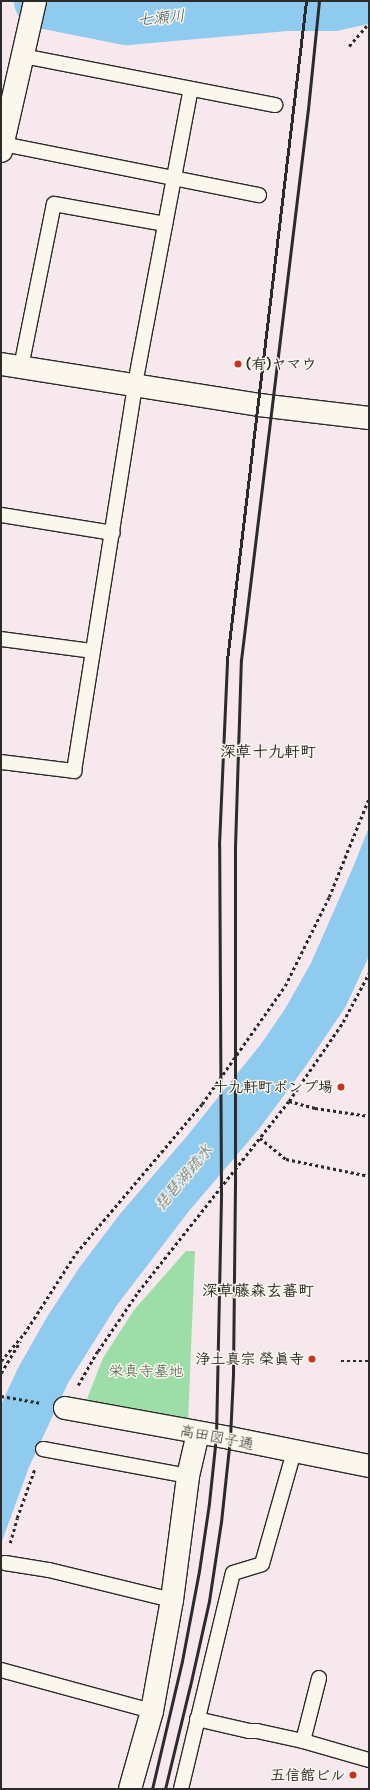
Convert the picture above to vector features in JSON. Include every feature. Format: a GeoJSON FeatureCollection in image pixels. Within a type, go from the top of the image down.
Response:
{"type":"FeatureCollection","features":[{"type":"Feature","properties":{"kind":"street"},"geometry":{"type":"LineString","coordinates":[[2,147],[34,5]]}},
{"type":"Feature","properties":{"kind":"street"},"geometry":{"type":"LineString","coordinates":[[11,366],[135,384],[259,405],[369,418]]}},
{"type":"Feature","properties":{"kind":"street","name":"高田図子通"},"geometry":{"type":"LineString","coordinates":[[55,1406],[369,1466]]}},
{"type":"Feature","properties":{"kind":"street"},"geometry":{"type":"LineString","coordinates":[[130,1789],[152,1711],[172,1600],[188,1476],[198,1433]]}},
{"type":"Feature","properties":{"kind":"lane"},"geometry":{"type":"LineString","coordinates":[[23,56],[275,105]]}},
{"type":"Feature","properties":{"kind":"lane"},"geometry":{"type":"LineString","coordinates":[[1,762],[74,771],[92,651],[113,533],[135,384],[191,89]]}},
{"type":"Feature","properties":{"kind":"lane"},"geometry":{"type":"LineString","coordinates":[[2,147],[174,177],[259,196]]}},
{"type":"Feature","properties":{"kind":"lane"},"geometry":{"type":"LineString","coordinates":[[11,366],[54,204],[165,224]]}},
{"type":"Feature","properties":{"kind":"lane"},"geometry":{"type":"LineString","coordinates":[[1,515],[113,533]]}},
{"type":"Feature","properties":{"kind":"lane"},"geometry":{"type":"LineString","coordinates":[[1,639],[92,651]]}},
{"type":"Feature","properties":{"kind":"lane"},"geometry":{"type":"LineString","coordinates":[[43,1449],[188,1476]]}},
{"type":"Feature","properties":{"kind":"lane"},"geometry":{"type":"LineString","coordinates":[[181,1789],[234,1573],[262,1564],[294,1452]]}},
{"type":"Feature","properties":{"kind":"lane"},"geometry":{"type":"LineString","coordinates":[[5,1563],[49,1570],[172,1600]]}},
{"type":"Feature","properties":{"kind":"lane"},"geometry":{"type":"LineString","coordinates":[[1,1670],[152,1711]]}},
{"type":"Feature","properties":{"kind":"lane"},"geometry":{"type":"LineString","coordinates":[[303,1741],[319,1678]]}},
{"type":"Feature","properties":{"kind":"lane"},"geometry":{"type":"LineString","coordinates":[[197,1719],[303,1741],[369,1760]]}},
{"type":"Feature","properties":{"kind":"path"},"geometry":{"type":"LineString","coordinates":[[349,46],[369,23]]}},
{"type":"Feature","properties":{"kind":"path"},"geometry":{"type":"LineString","coordinates":[[1,1373],[76,1253],[202,1104],[285,986],[329,896],[369,798]]}},
{"type":"Feature","properties":{"kind":"path"},"geometry":{"type":"LineString","coordinates":[[1,1396],[55,1406],[98,1351],[138,1292],[289,1101],[342,1022],[369,973]]}},
{"type":"Feature","properties":{"kind":"path"},"geometry":{"type":"LineString","coordinates":[[289,1101],[315,1108],[369,1116]]}},
{"type":"Feature","properties":{"kind":"path"},"geometry":{"type":"LineString","coordinates":[[260,1138],[286,1159],[369,1176]]}},
{"type":"Feature","properties":{"kind":"path"},"geometry":{"type":"LineString","coordinates":[[1,1361],[24,1334]]}},
{"type":"Feature","properties":{"kind":"path"},"geometry":{"type":"LineString","coordinates":[[341,1361],[369,1361]]}},
{"type":"Feature","properties":{"kind":"path"},"geometry":{"type":"LineString","coordinates":[[5,1563],[17,1518],[43,1449]]}},
{"type":"Feature","properties":{"kind":"green space","name":"栄真寺墓地"},"geometry":{"type":"Polygon","coordinates":[[[186,1251],[195,1251],[188,1423],[85,1404],[103,1358],[134,1310],[186,1251]]]}},
{"type":"Feature","properties":{"kind":"water","name":"琵琶湖疏水"},"geometry":{"type":"Polygon","coordinates":[[[369,827],[369,956],[346,1006],[305,1067],[259,1129],[189,1211],[117,1305],[68,1383],[29,1467],[1,1544],[1,1405],[18,1368],[47,1317],[79,1268],[120,1214],[187,1136],[261,1044],[285,1009],[311,963],[369,827]]]}},
{"type":"Feature","properties":{"kind":"waterway","name":"七瀬川"},"geometry":{"type":"LineString","coordinates":[[38,1],[45,4],[126,20],[287,6],[333,6],[357,1]]}},
{"type":"Feature","properties":{"kind":"railway"},"geometry":{"type":"LineString","coordinates":[[152,1789],[182,1661],[199,1571],[209,1503],[216,1436],[221,1193],[219,845],[227,660],[306,1]]}},
{"type":"Feature","properties":{"kind":"railway"},"geometry":{"type":"LineString","coordinates":[[165,1789],[209,1601],[221,1522],[230,1438],[233,1374],[235,1177],[235,847],[241,660],[308,109],[319,1]]}},
{"type":"Feature","properties":{"kind":"place","name":"(有)ヤマウ"},"geometry":{"type":"Point","coordinates":[238,364]}},
{"type":"Feature","properties":{"kind":"place","name":"十九軒町ポンプ場"},"geometry":{"type":"Point","coordinates":[341,1087]}},
{"type":"Feature","properties":{"kind":"place","name":"浄土真宗 榮眞寺"},"geometry":{"type":"Point","coordinates":[312,1359]}},
{"type":"Feature","properties":{"kind":"place","name":"五信館ビル"},"geometry":{"type":"Point","coordinates":[353,1775]}},
{"type":"Feature","properties":{"kind":"district","name":"深草十九軒町"},"geometry":{"type":"Point","coordinates":[268,751]}},
{"type":"Feature","properties":{"kind":"district","name":"深草藤森玄蕃町"},"geometry":{"type":"Point","coordinates":[258,1290]}}]}
